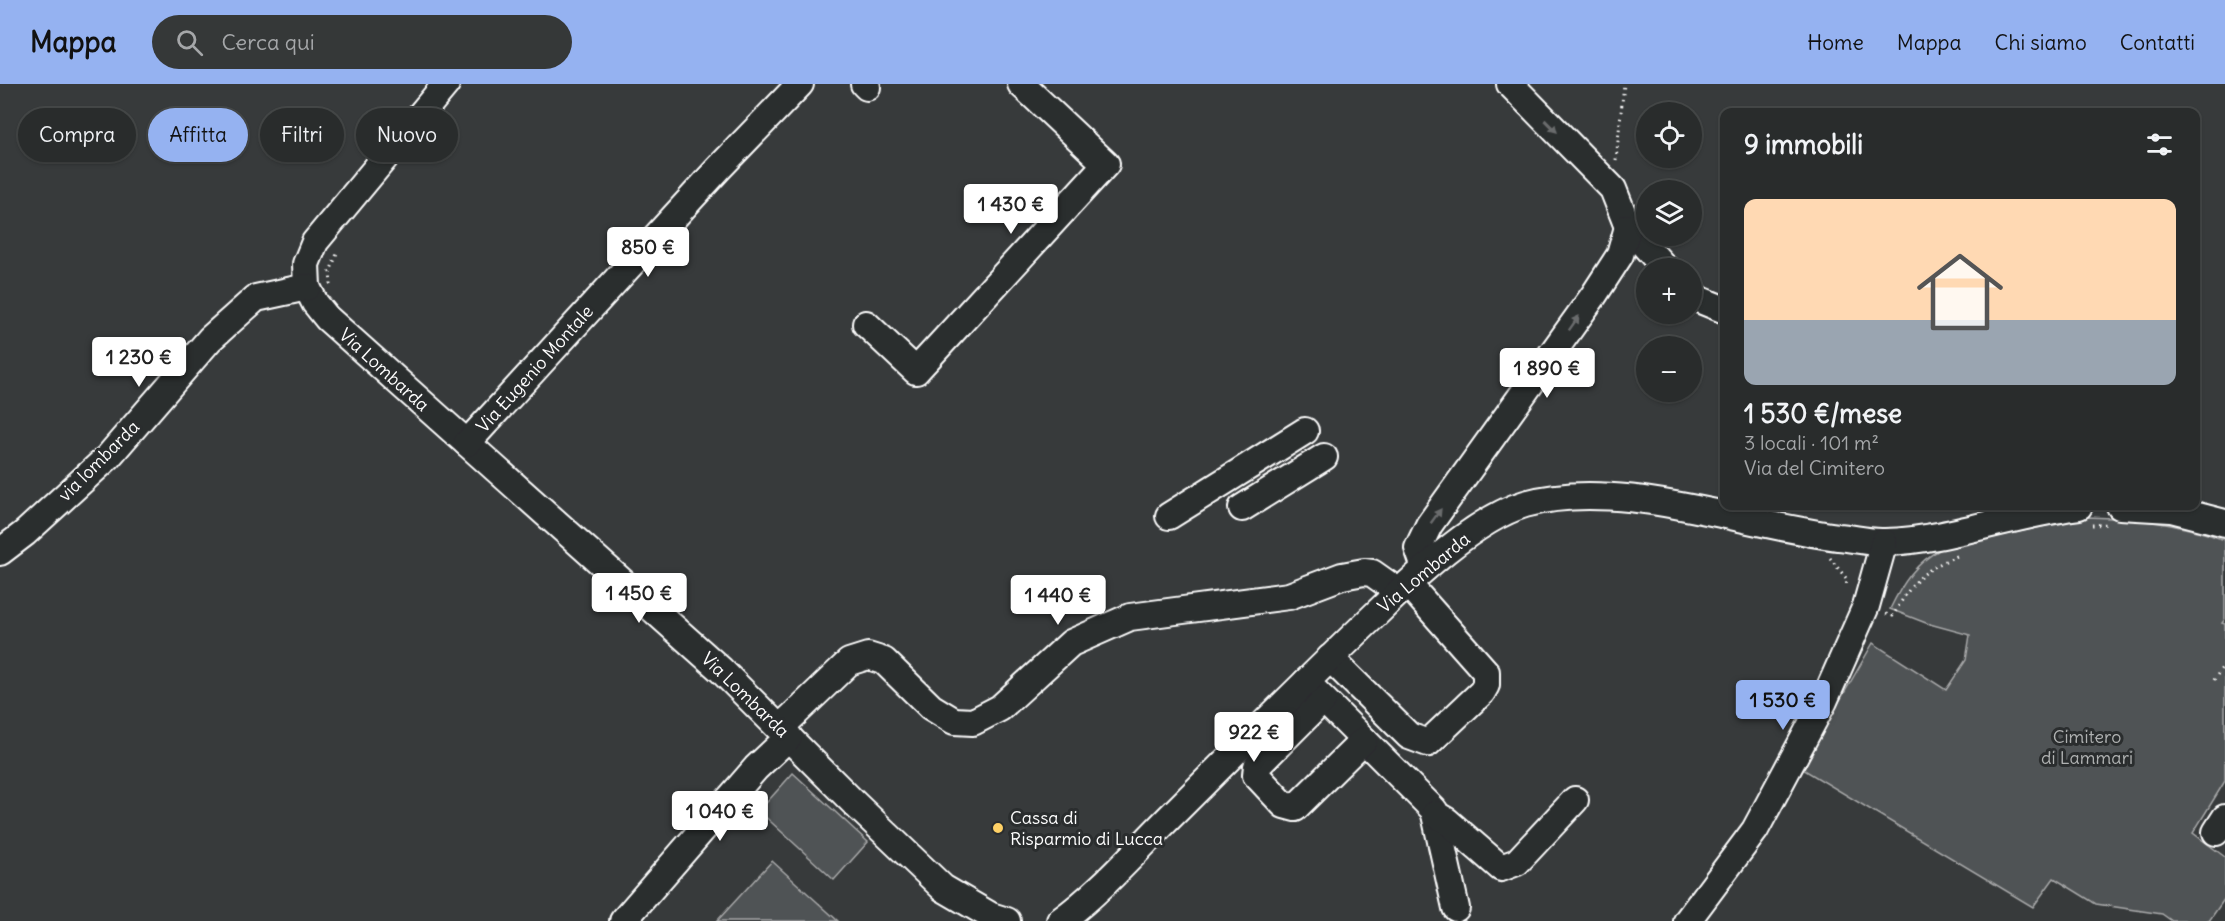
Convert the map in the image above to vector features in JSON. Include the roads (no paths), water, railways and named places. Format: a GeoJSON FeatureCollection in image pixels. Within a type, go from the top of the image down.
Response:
{"type":"FeatureCollection","features":[{"type":"Feature","properties":{"kind":"street"},"geometry":{"type":"LineString","coordinates":[[307,287],[306,264],[315,242],[446,84]]}},
{"type":"Feature","properties":{"kind":"street","name":"Via Eugenio Montale"},"geometry":{"type":"LineString","coordinates":[[467,444],[719,168],[800,84]]}},
{"type":"Feature","properties":{"kind":"street"},"geometry":{"type":"LineString","coordinates":[[866,324],[916,371],[1106,164],[1021,84]]}},
{"type":"Feature","properties":{"kind":"street"},"geometry":{"type":"LineString","coordinates":[[1510,84],[1613,189],[1628,226],[1656,258]]}},
{"type":"Feature","properties":{"kind":"street"},"geometry":{"type":"LineString","coordinates":[[1411,581],[1418,548],[1429,525],[1599,287],[1620,255],[1628,226]]}},
{"type":"Feature","properties":{"kind":"street","name":"Via Lombarda"},"geometry":{"type":"LineString","coordinates":[[307,287],[315,303],[327,318],[668,620],[943,888],[991,916],[1006,921]]}},
{"type":"Feature","properties":{"kind":"street","name":"via lombarda"},"geometry":{"type":"LineString","coordinates":[[0,552],[25,533],[108,457],[210,339],[256,298],[307,287]]}},
{"type":"Feature","properties":{"kind":"street"},"geometry":{"type":"LineString","coordinates":[[1702,301],[1720,308]]}},
{"type":"Feature","properties":{"kind":"street"},"geometry":{"type":"LineString","coordinates":[[1169,516],[1305,431]]}},
{"type":"Feature","properties":{"kind":"street"},"geometry":{"type":"LineString","coordinates":[[1242,508],[1324,457]]}},
{"type":"Feature","properties":{"kind":"street","name":"Via Lombarda"},"geometry":{"type":"LineString","coordinates":[[1060,921],[1121,879],[1314,691],[1330,658],[1411,581],[1469,533],[1522,505],[1564,496],[1653,502],[1815,534],[1884,542],[1930,536],[2046,510]]}},
{"type":"Feature","properties":{"kind":"street","name":"Via Lombarda"},"geometry":{"type":"LineString","coordinates":[[2054,510],[2080,516]]}},
{"type":"Feature","properties":{"kind":"street"},"geometry":{"type":"LineString","coordinates":[[2116,515],[2162,510]]}},
{"type":"Feature","properties":{"kind":"street"},"geometry":{"type":"LineString","coordinates":[[2175,510],[2225,523]]}},
{"type":"Feature","properties":{"kind":"street"},"geometry":{"type":"LineString","coordinates":[[1686,921],[1755,830],[1824,701],[1866,606],[1884,542]]}},
{"type":"Feature","properties":{"kind":"street"},"geometry":{"type":"LineString","coordinates":[[623,921],[849,662],[868,656],[884,660],[931,707],[954,721],[973,722],[1000,708],[1071,643],[1130,617],[1289,596],[1342,576],[1364,572],[1411,581],[1486,672],[1486,685],[1482,692],[1428,743],[1420,742],[1409,736],[1330,658]]}},
{"type":"Feature","properties":{"kind":"street"},"geometry":{"type":"LineString","coordinates":[[1364,740],[1295,808],[1284,805],[1256,775],[1257,766],[1314,691],[1364,740],[1434,810],[1456,908]]}},
{"type":"Feature","properties":{"kind":"street"},"geometry":{"type":"LineString","coordinates":[[1435,814],[1448,821],[1501,868],[1506,868],[1516,862],[1575,800]]}},
{"type":"Feature","properties":{"kind":"place","name":"Cassa di Risparmio di Lucca"},"geometry":{"type":"Point","coordinates":[998,828]}},
{"type":"Feature","properties":{"kind":"park label","name":"Cimitero di Lammari"},"geometry":{"type":"Point","coordinates":[2087,747]}}]}
